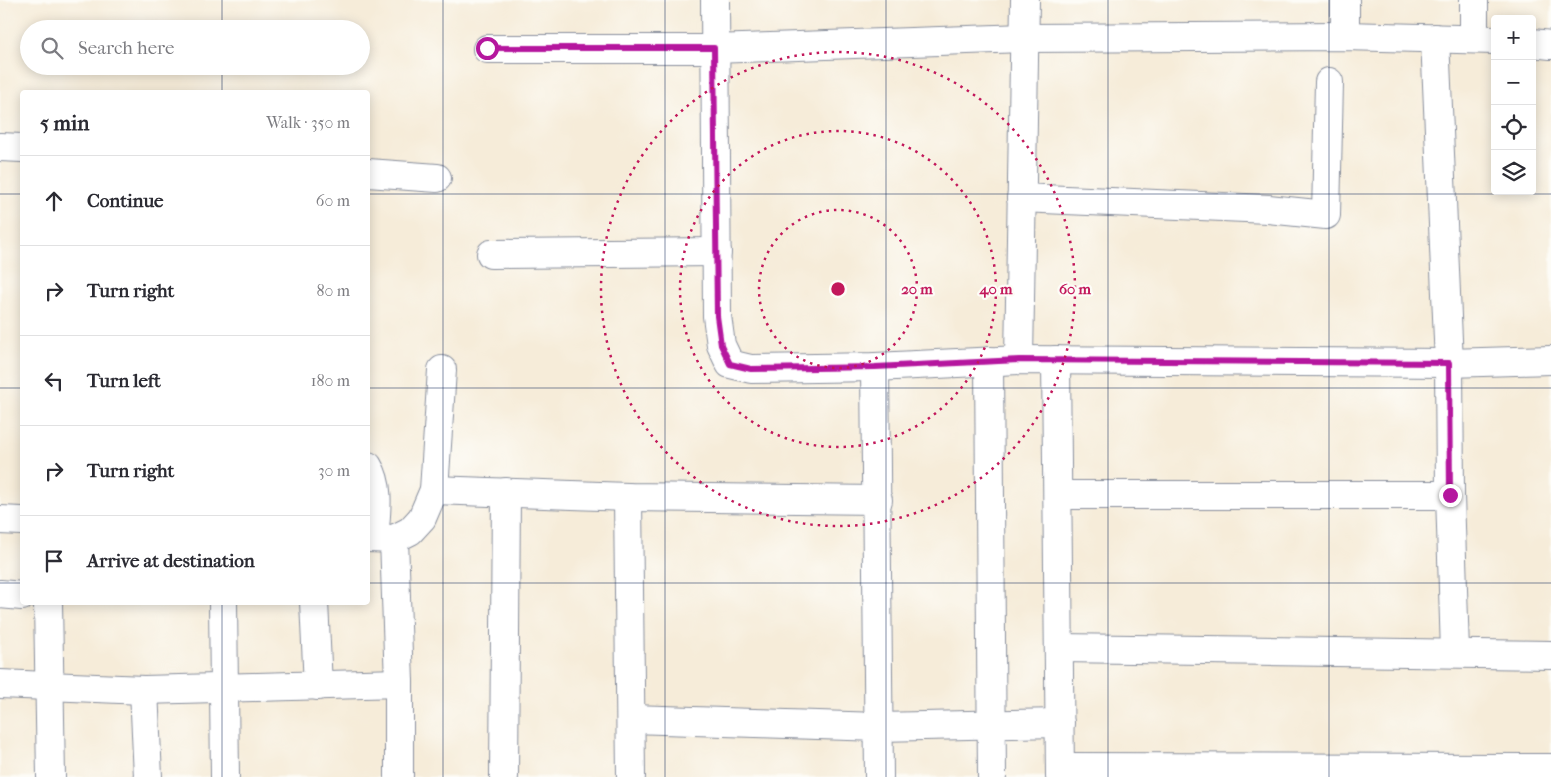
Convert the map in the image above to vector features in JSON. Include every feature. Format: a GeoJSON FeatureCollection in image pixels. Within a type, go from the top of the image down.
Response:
{"type":"FeatureCollection","features":[{"type":"Feature","properties":{"kind":"street"},"geometry":{"type":"LineString","coordinates":[[715,0],[717,316],[721,345],[730,364],[751,369],[875,367],[1019,360],[1449,363],[1551,360]]}},
{"type":"Feature","properties":{"kind":"street"},"geometry":{"type":"LineString","coordinates":[[1019,360],[1025,38],[1024,0]]}},
{"type":"Feature","properties":{"kind":"street"},"geometry":{"type":"LineString","coordinates":[[1345,0],[1345,36]]}},
{"type":"Feature","properties":{"kind":"street"},"geometry":{"type":"LineString","coordinates":[[487,48],[714,48],[1025,38],[1345,36],[1484,39],[1474,0]]}},
{"type":"Feature","properties":{"kind":"street"},"geometry":{"type":"LineString","coordinates":[[1435,38],[1449,363],[1450,495],[1455,652]]}},
{"type":"Feature","properties":{"kind":"street"},"geometry":{"type":"LineString","coordinates":[[1536,43],[1551,44]]}},
{"type":"Feature","properties":{"kind":"street"},"geometry":{"type":"LineString","coordinates":[[1021,198],[1268,209],[1326,215],[1329,82]]}},
{"type":"Feature","properties":{"kind":"street"},"geometry":{"type":"LineString","coordinates":[[0,146],[20,148]]}},
{"type":"Feature","properties":{"kind":"street"},"geometry":{"type":"LineString","coordinates":[[370,173],[437,178]]}},
{"type":"Feature","properties":{"kind":"street"},"geometry":{"type":"LineString","coordinates":[[491,254],[717,252]]}},
{"type":"Feature","properties":{"kind":"street"},"geometry":{"type":"LineString","coordinates":[[1056,360],[1060,772],[1551,768]]}},
{"type":"Feature","properties":{"kind":"street"},"geometry":{"type":"LineString","coordinates":[[989,361],[990,725],[992,777]]}},
{"type":"Feature","properties":{"kind":"street"},"geometry":{"type":"LineString","coordinates":[[875,367],[878,500],[879,777]]}},
{"type":"Feature","properties":{"kind":"street"},"geometry":{"type":"LineString","coordinates":[[379,538],[410,531],[422,518],[434,490],[442,370]]}},
{"type":"Feature","properties":{"kind":"street"},"geometry":{"type":"LineString","coordinates":[[370,470],[373,475],[377,500],[379,538],[399,683],[399,777]]}},
{"type":"Feature","properties":{"kind":"street"},"geometry":{"type":"LineString","coordinates":[[434,490],[628,497],[878,500]]}},
{"type":"Feature","properties":{"kind":"street"},"geometry":{"type":"LineString","coordinates":[[504,777],[506,492]]}},
{"type":"Feature","properties":{"kind":"street"},"geometry":{"type":"LineString","coordinates":[[1058,495],[1450,495]]}},
{"type":"Feature","properties":{"kind":"street"},"geometry":{"type":"LineString","coordinates":[[628,497],[632,719],[631,777]]}},
{"type":"Feature","properties":{"kind":"street"},"geometry":{"type":"LineString","coordinates":[[0,520],[20,521]]}},
{"type":"Feature","properties":{"kind":"street"},"geometry":{"type":"LineString","coordinates":[[0,594],[20,596]]}},
{"type":"Feature","properties":{"kind":"street"},"geometry":{"type":"LineString","coordinates":[[48,605],[51,777]]}},
{"type":"Feature","properties":{"kind":"street"},"geometry":{"type":"LineString","coordinates":[[223,605],[226,777]]}},
{"type":"Feature","properties":{"kind":"street"},"geometry":{"type":"LineString","coordinates":[[314,605],[318,686]]}},
{"type":"Feature","properties":{"kind":"street"},"geometry":{"type":"LineString","coordinates":[[1060,648],[1455,652],[1551,655]]}},
{"type":"Feature","properties":{"kind":"street"},"geometry":{"type":"LineString","coordinates":[[0,684],[144,690],[399,683]]}},
{"type":"Feature","properties":{"kind":"street"},"geometry":{"type":"LineString","coordinates":[[144,690],[148,777]]}},
{"type":"Feature","properties":{"kind":"street"},"geometry":{"type":"LineString","coordinates":[[632,719],[879,727],[1060,723]]}},
{"type":"Feature","properties":{"kind":"route"},"geometry":{"type":"LineString","coordinates":[[487,48],[714,48],[717,316],[721,345],[730,364],[751,369],[875,367],[1019,360],[1449,363],[1450,495]]}}]}
